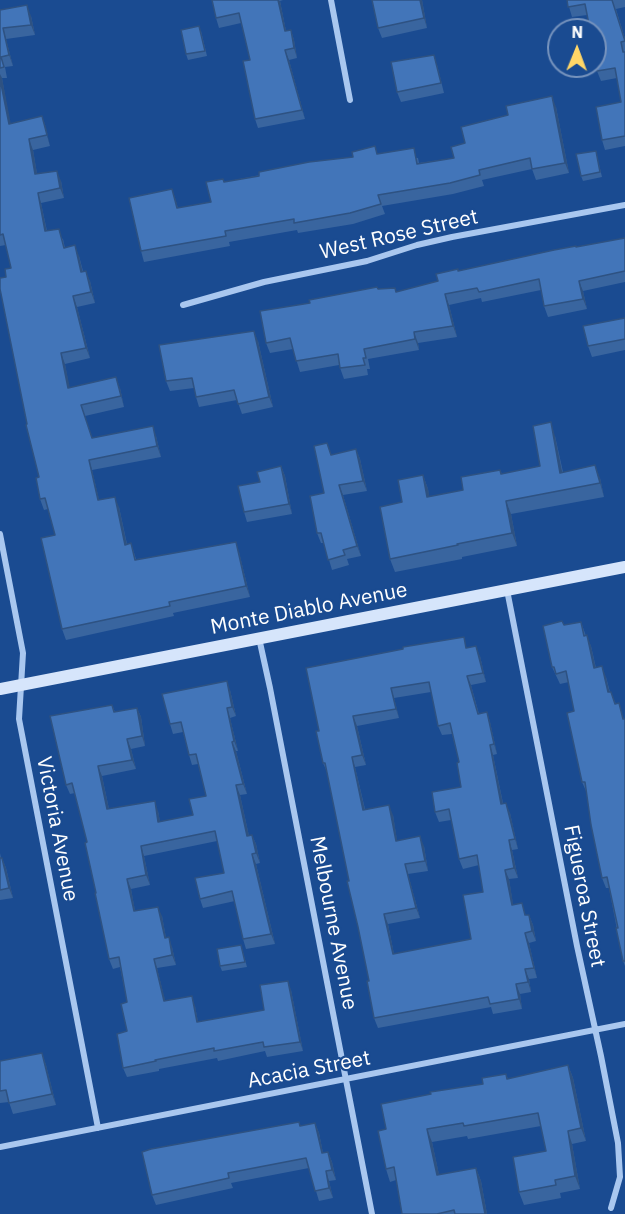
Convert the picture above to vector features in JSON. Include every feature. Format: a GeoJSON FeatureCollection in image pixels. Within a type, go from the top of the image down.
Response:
{"type":"FeatureCollection","features":[{"type":"Feature","properties":{"kind":"street"},"geometry":{"type":"LineString","coordinates":[[331,0],[350,99]]}},
{"type":"Feature","properties":{"kind":"street","name":"West Rose Street"},"geometry":{"type":"LineString","coordinates":[[183,305],[264,282],[367,261],[429,242],[625,205]]}},
{"type":"Feature","properties":{"kind":"street","name":"Victoria Avenue"},"geometry":{"type":"LineString","coordinates":[[0,534],[23,653],[19,719],[98,1128]]}},
{"type":"Feature","properties":{"kind":"street","name":"Monte Diablo Avenue"},"geometry":{"type":"LineString","coordinates":[[0,689],[625,567]]}},
{"type":"Feature","properties":{"kind":"street","name":"Figueroa Street"},"geometry":{"type":"LineString","coordinates":[[507,590],[618,1143],[620,1177],[611,1208]]}},
{"type":"Feature","properties":{"kind":"street","name":"Melbourne Avenue"},"geometry":{"type":"LineString","coordinates":[[259,638],[372,1214]]}},
{"type":"Feature","properties":{"kind":"street","name":"Acacia Street"},"geometry":{"type":"LineString","coordinates":[[0,1147],[625,1024]]}},
{"type":"Feature","properties":{"kind":"building"},"geometry":{"type":"Polygon","coordinates":[[[212,0],[278,0],[285,31],[291,30],[294,48],[285,50],[302,110],[255,119],[243,61],[250,60],[239,13],[216,18],[212,0]]]}},
{"type":"Feature","properties":{"kind":"building"},"geometry":{"type":"Polygon","coordinates":[[[372,0],[420,0],[424,18],[378,28],[372,0]]]}},
{"type":"Feature","properties":{"kind":"building"},"geometry":{"type":"Polygon","coordinates":[[[567,0],[612,0],[625,41],[621,42],[623,52],[625,52],[625,136],[602,140],[596,107],[621,102],[615,68],[607,69],[607,18],[588,18],[585,4],[568,7],[567,0]]]}},
{"type":"Feature","properties":{"kind":"building"},"geometry":{"type":"Polygon","coordinates":[[[27,5],[31,25],[3,28],[9,55],[1,57],[4,67],[0,68],[0,10],[27,5]]]}},
{"type":"Feature","properties":{"kind":"building"},"geometry":{"type":"Polygon","coordinates":[[[199,26],[205,51],[186,54],[181,30],[199,26]]]}},
{"type":"Feature","properties":{"kind":"building"},"geometry":{"type":"Polygon","coordinates":[[[434,55],[441,83],[397,92],[391,62],[434,55]]]}},
{"type":"Feature","properties":{"kind":"building"},"geometry":{"type":"Polygon","coordinates":[[[0,79],[9,124],[42,116],[47,135],[29,139],[35,174],[57,171],[60,188],[38,193],[45,231],[59,229],[64,248],[75,245],[81,272],[86,271],[91,292],[73,296],[86,348],[61,353],[68,388],[116,377],[121,396],[81,405],[92,438],[153,426],[157,446],[89,460],[98,500],[115,497],[125,545],[131,543],[135,560],[236,542],[246,586],[169,602],[170,606],[62,629],[41,538],[55,535],[45,498],[40,499],[36,478],[39,477],[26,425],[0,289],[0,278],[6,277],[5,269],[11,268],[3,234],[0,235],[0,79]]]}},
{"type":"Feature","properties":{"kind":"building"},"geometry":{"type":"Polygon","coordinates":[[[552,96],[565,163],[532,169],[530,158],[479,170],[480,175],[450,183],[378,195],[381,204],[350,213],[294,223],[294,219],[225,231],[226,236],[141,251],[129,198],[172,189],[177,208],[211,202],[206,182],[223,179],[224,182],[259,176],[259,172],[309,162],[353,157],[352,152],[375,146],[377,154],[414,148],[417,164],[454,158],[451,147],[465,143],[461,127],[508,115],[506,106],[552,96]]]}},
{"type":"Feature","properties":{"kind":"building"},"geometry":{"type":"Polygon","coordinates":[[[596,151],[600,172],[581,176],[576,154],[596,151]]]}},
{"type":"Feature","properties":{"kind":"building"},"geometry":{"type":"Polygon","coordinates":[[[625,238],[625,271],[579,281],[583,299],[544,306],[539,279],[479,292],[477,288],[445,294],[453,326],[414,332],[415,339],[364,349],[365,365],[340,368],[338,354],[296,361],[290,338],[266,343],[260,311],[310,303],[309,300],[377,287],[378,289],[395,288],[396,292],[438,281],[436,274],[625,238]]]}},
{"type":"Feature","properties":{"kind":"building"},"geometry":{"type":"Polygon","coordinates":[[[625,318],[625,339],[588,346],[583,326],[625,318]]]}},
{"type":"Feature","properties":{"kind":"building"},"geometry":{"type":"Polygon","coordinates":[[[254,331],[269,397],[238,404],[234,390],[196,397],[192,378],[166,381],[159,345],[254,331]]]}},
{"type":"Feature","properties":{"kind":"building"},"geometry":{"type":"Polygon","coordinates":[[[551,422],[560,473],[595,465],[600,483],[506,501],[512,533],[390,559],[380,507],[402,502],[398,480],[423,475],[427,497],[463,490],[461,477],[500,470],[501,474],[540,466],[533,426],[551,422]]]}},
{"type":"Feature","properties":{"kind":"building"},"geometry":{"type":"Polygon","coordinates":[[[327,443],[331,455],[356,449],[363,481],[339,485],[357,546],[343,550],[345,555],[328,560],[321,533],[317,533],[310,496],[324,493],[314,446],[327,443]]]}},
{"type":"Feature","properties":{"kind":"building"},"geometry":{"type":"Polygon","coordinates":[[[281,466],[289,504],[244,512],[238,486],[260,482],[257,472],[281,466]]]}},
{"type":"Feature","properties":{"kind":"building"},"geometry":{"type":"Polygon","coordinates":[[[562,621],[564,625],[581,622],[584,636],[587,635],[594,668],[602,666],[608,692],[611,692],[615,704],[619,703],[623,719],[625,719],[625,961],[623,961],[607,877],[602,878],[585,782],[582,782],[567,713],[574,711],[566,671],[556,674],[552,667],[543,626],[562,621]]]}},
{"type":"Feature","properties":{"kind":"building"},"geometry":{"type":"Polygon","coordinates":[[[464,637],[466,648],[476,646],[483,673],[467,676],[478,714],[487,712],[494,744],[490,745],[501,804],[506,803],[515,839],[509,840],[514,868],[505,870],[512,905],[522,903],[525,915],[529,915],[532,931],[525,933],[534,968],[525,969],[528,982],[516,984],[519,999],[490,1004],[488,997],[374,1018],[367,981],[369,981],[347,881],[349,881],[325,763],[323,763],[316,731],[319,731],[306,668],[403,649],[403,647],[464,637]],[[429,682],[391,688],[396,709],[353,716],[362,755],[352,757],[363,810],[389,805],[396,841],[420,836],[425,861],[405,864],[416,908],[384,914],[393,954],[471,939],[463,895],[483,892],[477,855],[459,859],[449,809],[435,812],[432,792],[461,787],[457,763],[459,762],[450,723],[438,726],[429,682]]]}},
{"type":"Feature","properties":{"kind":"building"},"geometry":{"type":"Polygon","coordinates":[[[227,681],[232,707],[227,708],[234,741],[232,742],[243,784],[236,785],[247,836],[252,835],[256,853],[252,854],[271,934],[243,939],[232,891],[200,899],[195,878],[224,873],[215,831],[141,846],[146,875],[127,879],[134,911],[158,907],[165,938],[169,937],[172,955],[154,959],[164,1001],[192,996],[197,1022],[264,1010],[260,985],[288,981],[300,1042],[264,1047],[263,1042],[214,1051],[214,1048],[123,1068],[117,1034],[127,1031],[121,1004],[127,1002],[119,957],[109,959],[85,843],[87,842],[72,783],[66,785],[50,716],[112,705],[114,712],[137,708],[142,736],[127,739],[132,760],[98,766],[107,809],[155,801],[158,822],[193,815],[189,799],[206,796],[196,754],[189,755],[181,722],[170,724],[162,694],[227,681]]]}},
{"type":"Feature","properties":{"kind":"building"},"geometry":{"type":"Polygon","coordinates":[[[0,858],[2,858],[9,888],[0,890],[0,858]]]}},
{"type":"Feature","properties":{"kind":"building"},"geometry":{"type":"Polygon","coordinates":[[[241,945],[245,962],[220,966],[217,949],[241,945]]]}},
{"type":"Feature","properties":{"kind":"building"},"geometry":{"type":"Polygon","coordinates":[[[42,1053],[52,1094],[9,1103],[6,1090],[0,1091],[0,1061],[42,1053]]]}},
{"type":"Feature","properties":{"kind":"building"},"geometry":{"type":"Polygon","coordinates":[[[568,1065],[581,1128],[568,1131],[575,1176],[555,1180],[556,1185],[519,1192],[513,1157],[546,1151],[538,1113],[464,1126],[463,1123],[427,1129],[437,1175],[476,1168],[485,1214],[455,1214],[454,1210],[437,1214],[402,1214],[394,1167],[386,1169],[378,1131],[386,1129],[381,1104],[431,1094],[430,1092],[483,1084],[482,1078],[506,1074],[507,1079],[568,1065]]]}},
{"type":"Feature","properties":{"kind":"building"},"geometry":{"type":"Polygon","coordinates":[[[299,1122],[300,1126],[315,1123],[322,1153],[328,1152],[332,1170],[326,1171],[329,1188],[315,1191],[306,1158],[228,1173],[229,1178],[152,1195],[142,1152],[299,1122]]]}}]}
